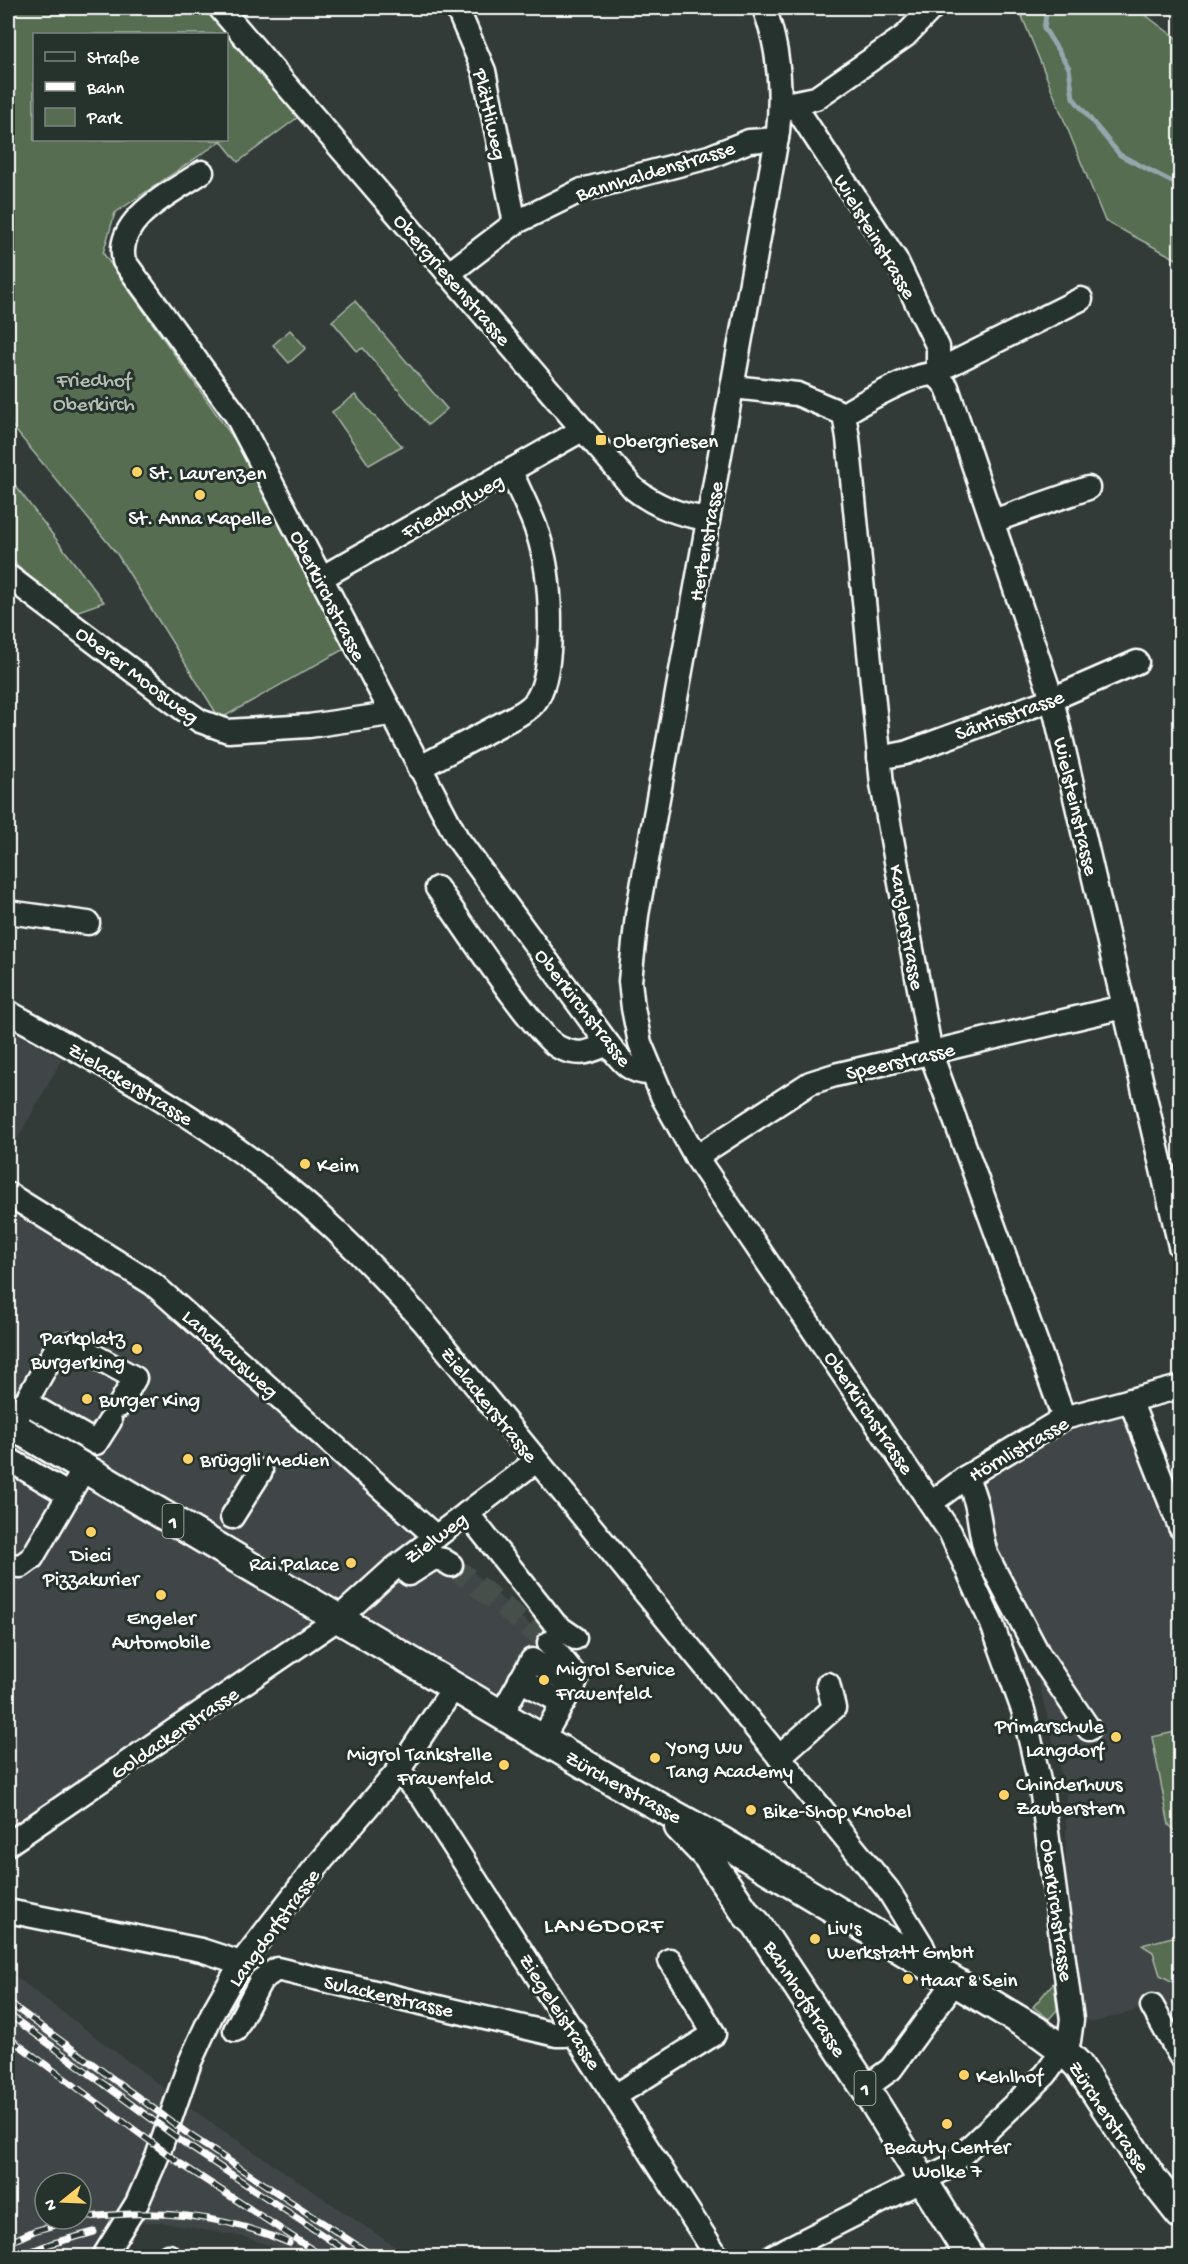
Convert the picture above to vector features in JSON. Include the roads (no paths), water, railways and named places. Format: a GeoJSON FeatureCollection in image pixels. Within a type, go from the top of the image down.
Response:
{"type":"FeatureCollection","features":[{"type":"Feature","properties":{"kind":"main road","name":"Zürcherstrasse"},"geometry":{"type":"LineString","coordinates":[[15,1417],[84,1469],[956,1980],[1063,2050],[1093,2086],[1154,2181],[1180,2214]]}},
{"type":"Feature","properties":{"kind":"main road","name":"Bahnhofstrasse"},"geometry":{"type":"LineString","coordinates":[[656,1806],[706,1856],[747,1915],[756,1923]]}},
{"type":"Feature","properties":{"kind":"main road","name":"Bahnhofstrasse"},"geometry":{"type":"LineString","coordinates":[[721,1841],[737,1867],[756,1923],[865,2088],[970,2256]]}},
{"type":"Feature","properties":{"kind":"street","name":"Obergriesenstrasse"},"geometry":{"type":"LineString","coordinates":[[220,8],[634,489],[648,500],[679,514],[708,519]]}},
{"type":"Feature","properties":{"kind":"street","name":"Plättliweg"},"geometry":{"type":"LineString","coordinates":[[457,8],[484,71],[515,223]]}},
{"type":"Feature","properties":{"kind":"street","name":"Hertenstrasse"},"geometry":{"type":"LineString","coordinates":[[651,1073],[640,1043],[633,1008],[630,981],[633,949],[777,140],[787,104],[764,8]]}},
{"type":"Feature","properties":{"kind":"street"},"geometry":{"type":"LineString","coordinates":[[787,104],[816,99],[904,36],[932,8]]}},
{"type":"Feature","properties":{"kind":"street","name":"Wielsteinstrasse"},"geometry":{"type":"LineString","coordinates":[[787,104],[896,260],[938,347],[938,377],[947,387],[1052,699],[1180,1246]]}},
{"type":"Feature","properties":{"kind":"street","name":"Bannhaldenstrasse"},"geometry":{"type":"LineString","coordinates":[[448,274],[515,223],[582,190],[709,157],[749,141],[777,140]]}},
{"type":"Feature","properties":{"kind":"street","name":"Oberkirchstrasse"},"geometry":{"type":"LineString","coordinates":[[202,172],[130,226],[122,243],[124,261],[236,415],[418,768],[457,838],[608,1044],[630,1069],[641,1073],[651,1073],[696,1157],[950,1532],[992,1624],[1016,1688],[1042,1795],[1071,2003],[1072,2031],[1063,2050],[1046,2074],[949,2167],[773,2256]]}},
{"type":"Feature","properties":{"kind":"street"},"geometry":{"type":"LineString","coordinates":[[733,387],[797,394],[844,414],[915,378],[929,374],[938,377],[944,368],[1081,298]]}},
{"type":"Feature","properties":{"kind":"street","name":"Kanzlerstrasse"},"geometry":{"type":"LineString","coordinates":[[844,414],[879,758],[931,1054],[1064,1418]]}},
{"type":"Feature","properties":{"kind":"street","name":"Friedhofweg"},"geometry":{"type":"LineString","coordinates":[[321,578],[582,430]]}},
{"type":"Feature","properties":{"kind":"street"},"geometry":{"type":"LineString","coordinates":[[418,768],[520,714],[530,708],[538,697],[550,633],[546,573],[542,549],[531,518],[510,472]]}},
{"type":"Feature","properties":{"kind":"street"},"geometry":{"type":"LineString","coordinates":[[993,521],[1088,488]]}},
{"type":"Feature","properties":{"kind":"street","name":"Oberer Moosweg"},"geometry":{"type":"LineString","coordinates":[[8,576],[183,709],[213,728],[248,732],[390,714]]}},
{"type":"Feature","properties":{"kind":"street","name":"Säntisstrasse"},"geometry":{"type":"LineString","coordinates":[[879,758],[905,753],[1052,699],[1137,662]]}},
{"type":"Feature","properties":{"kind":"street"},"geometry":{"type":"LineString","coordinates":[[437,888],[531,1019],[557,1047],[582,1054],[608,1044]]}},
{"type":"Feature","properties":{"kind":"street"},"geometry":{"type":"LineString","coordinates":[[8,912],[88,923]]}},
{"type":"Feature","properties":{"kind":"street","name":"Speerstrasse"},"geometry":{"type":"LineString","coordinates":[[696,1157],[810,1083],[835,1075],[1123,1007]]}},
{"type":"Feature","properties":{"kind":"street","name":"Zielackerstrasse"},"geometry":{"type":"LineString","coordinates":[[8,1012],[149,1091],[280,1181],[360,1253],[409,1305],[888,1890],[922,1945],[930,1965]]}},
{"type":"Feature","properties":{"kind":"street","name":"Landhausweg"},"geometry":{"type":"LineString","coordinates":[[8,1194],[153,1284],[436,1537]]}},
{"type":"Feature","properties":{"kind":"street"},"geometry":{"type":"LineString","coordinates":[[71,1343],[135,1378],[96,1443],[15,1417],[57,1347],[71,1343]]}},
{"type":"Feature","properties":{"kind":"street","name":"Hörnlistrasse"},"geometry":{"type":"LineString","coordinates":[[931,1503],[966,1477],[1064,1418],[1180,1387]]}},
{"type":"Feature","properties":{"kind":"street"},"geometry":{"type":"LineString","coordinates":[[1130,1400],[1180,1527]]}},
{"type":"Feature","properties":{"kind":"street"},"geometry":{"type":"LineString","coordinates":[[8,1459],[69,1496]]}},
{"type":"Feature","properties":{"kind":"street","name":"Zielweg"},"geometry":{"type":"LineString","coordinates":[[339,1618],[392,1570],[536,1461]]}},
{"type":"Feature","properties":{"kind":"street"},"geometry":{"type":"LineString","coordinates":[[8,1565],[21,1566],[32,1558],[84,1469]]}},
{"type":"Feature","properties":{"kind":"street"},"geometry":{"type":"LineString","coordinates":[[232,1517],[261,1472]]}},
{"type":"Feature","properties":{"kind":"street"},"geometry":{"type":"LineString","coordinates":[[966,1477],[979,1507],[982,1542],[987,1556],[1039,1655],[1089,1729]]}},
{"type":"Feature","properties":{"kind":"street"},"geometry":{"type":"LineString","coordinates":[[467,1513],[556,1625],[574,1638]]}},
{"type":"Feature","properties":{"kind":"street"},"geometry":{"type":"LineString","coordinates":[[401,1579],[430,1559],[439,1558],[451,1565]]}},
{"type":"Feature","properties":{"kind":"street","name":"Goldackerstrasse"},"geometry":{"type":"LineString","coordinates":[[8,1844],[339,1618]]}},
{"type":"Feature","properties":{"kind":"street"},"geometry":{"type":"LineString","coordinates":[[542,1739],[569,1694],[575,1675],[549,1643]]}},
{"type":"Feature","properties":{"kind":"street"},"geometry":{"type":"LineString","coordinates":[[501,1714],[520,1680],[569,1694]]}},
{"type":"Feature","properties":{"kind":"street"},"geometry":{"type":"LineString","coordinates":[[779,1757],[834,1708],[828,1684]]}},
{"type":"Feature","properties":{"kind":"street","name":"Langdorfstrasse"},"geometry":{"type":"LineString","coordinates":[[104,2256],[136,2203],[157,2157],[190,2062],[212,2014],[241,1963],[311,1873],[398,1771],[454,1687]]}},
{"type":"Feature","properties":{"kind":"street","name":"Ziegeleistrasse"},"geometry":{"type":"LineString","coordinates":[[398,1771],[423,1798],[717,2256]]}},
{"type":"Feature","properties":{"kind":"street"},"geometry":{"type":"LineString","coordinates":[[883,1937],[890,1911],[888,1890]]}},
{"type":"Feature","properties":{"kind":"street"},"geometry":{"type":"LineString","coordinates":[[8,1911],[201,1950],[241,1963]]}},
{"type":"Feature","properties":{"kind":"street"},"geometry":{"type":"LineString","coordinates":[[615,2096],[714,2034],[670,1960]]}},
{"type":"Feature","properties":{"kind":"street","name":"Sulackerstrasse"},"geometry":{"type":"LineString","coordinates":[[235,2030],[261,1980],[277,1969],[556,2035],[565,2035],[574,2031]]}},
{"type":"Feature","properties":{"kind":"street"},"geometry":{"type":"LineString","coordinates":[[865,2088],[891,2069],[956,1980]]}},
{"type":"Feature","properties":{"kind":"street"},"geometry":{"type":"LineString","coordinates":[[1152,2006],[1180,2056]]}},
{"type":"Feature","properties":{"kind":"waterway"},"geometry":{"type":"LineString","coordinates":[[1047,8],[1044,28],[1069,68],[1073,98],[1120,155],[1176,184],[1180,190]]}},
{"type":"Feature","properties":{"kind":"tunnel"},"geometry":{"type":"LineString","coordinates":[[451,1565],[549,1643]]}},
{"type":"Feature","properties":{"kind":"railway"},"geometry":{"type":"LineString","coordinates":[[8,2002],[191,2136],[373,2256]]}},
{"type":"Feature","properties":{"kind":"railway"},"geometry":{"type":"LineString","coordinates":[[8,2014],[187,2145],[354,2256]]}},
{"type":"Feature","properties":{"kind":"railway"},"geometry":{"type":"LineString","coordinates":[[8,2037],[181,2164],[322,2256]]}},
{"type":"Feature","properties":{"kind":"railway"},"geometry":{"type":"LineString","coordinates":[[93,2217],[135,2214],[187,2216],[238,2225],[289,2243]]}},
{"type":"Feature","properties":{"kind":"railway"},"geometry":{"type":"LineString","coordinates":[[8,2243],[34,2231]]}},
{"type":"Feature","properties":{"kind":"railway"},"geometry":{"type":"LineString","coordinates":[[19,2256],[50,2244],[94,2232]]}},
{"type":"Feature","properties":{"kind":"place","name":"Obergriesen"},"geometry":{"type":"Point","coordinates":[601,440]}},
{"type":"Feature","properties":{"kind":"place","name":"St. Laurenzen"},"geometry":{"type":"Point","coordinates":[137,472]}},
{"type":"Feature","properties":{"kind":"place","name":"St. Anna Kapelle"},"geometry":{"type":"Point","coordinates":[200,495]}},
{"type":"Feature","properties":{"kind":"place","name":"Keim"},"geometry":{"type":"Point","coordinates":[305,1164]}},
{"type":"Feature","properties":{"kind":"place","name":"Parkplatz Burgerking"},"geometry":{"type":"Point","coordinates":[137,1349]}},
{"type":"Feature","properties":{"kind":"place","name":"Burger King"},"geometry":{"type":"Point","coordinates":[87,1399]}},
{"type":"Feature","properties":{"kind":"place","name":"Brüggli Medien"},"geometry":{"type":"Point","coordinates":[188,1459]}},
{"type":"Feature","properties":{"kind":"place","name":"Dieci Pizzakurier"},"geometry":{"type":"Point","coordinates":[91,1532]}},
{"type":"Feature","properties":{"kind":"place","name":"Rai Palace"},"geometry":{"type":"Point","coordinates":[351,1563]}},
{"type":"Feature","properties":{"kind":"place","name":"Engeler Automobile"},"geometry":{"type":"Point","coordinates":[161,1595]}},
{"type":"Feature","properties":{"kind":"place","name":"Migrol Service Frauenfeld"},"geometry":{"type":"Point","coordinates":[544,1680]}},
{"type":"Feature","properties":{"kind":"place","name":"Primarschule Langdorf"},"geometry":{"type":"Point","coordinates":[1116,1737]}},
{"type":"Feature","properties":{"kind":"place","name":"Yong Wu Tang Academy"},"geometry":{"type":"Point","coordinates":[655,1758]}},
{"type":"Feature","properties":{"kind":"place","name":"Migrol Tankstelle Frauenfeld"},"geometry":{"type":"Point","coordinates":[504,1765]}},
{"type":"Feature","properties":{"kind":"place","name":"Chinderhuus Zauberstern"},"geometry":{"type":"Point","coordinates":[1004,1795]}},
{"type":"Feature","properties":{"kind":"place","name":"Bike-Shop Knobel"},"geometry":{"type":"Point","coordinates":[751,1810]}},
{"type":"Feature","properties":{"kind":"place","name":"Liv's Werkstatt GmbH"},"geometry":{"type":"Point","coordinates":[815,1939]}},
{"type":"Feature","properties":{"kind":"place","name":"Haar & Sein"},"geometry":{"type":"Point","coordinates":[908,1979]}},
{"type":"Feature","properties":{"kind":"place","name":"Kehlhof"},"geometry":{"type":"Point","coordinates":[964,2075]}},
{"type":"Feature","properties":{"kind":"place","name":"Beauty Center Wolke 7"},"geometry":{"type":"Point","coordinates":[947,2124]}},
{"type":"Feature","properties":{"kind":"district","name":"LANGDORF"},"geometry":{"type":"Point","coordinates":[604,1924]}},
{"type":"Feature","properties":{"kind":"park label","name":"Friedhof Oberkirch"},"geometry":{"type":"Point","coordinates":[94,391]}}]}
